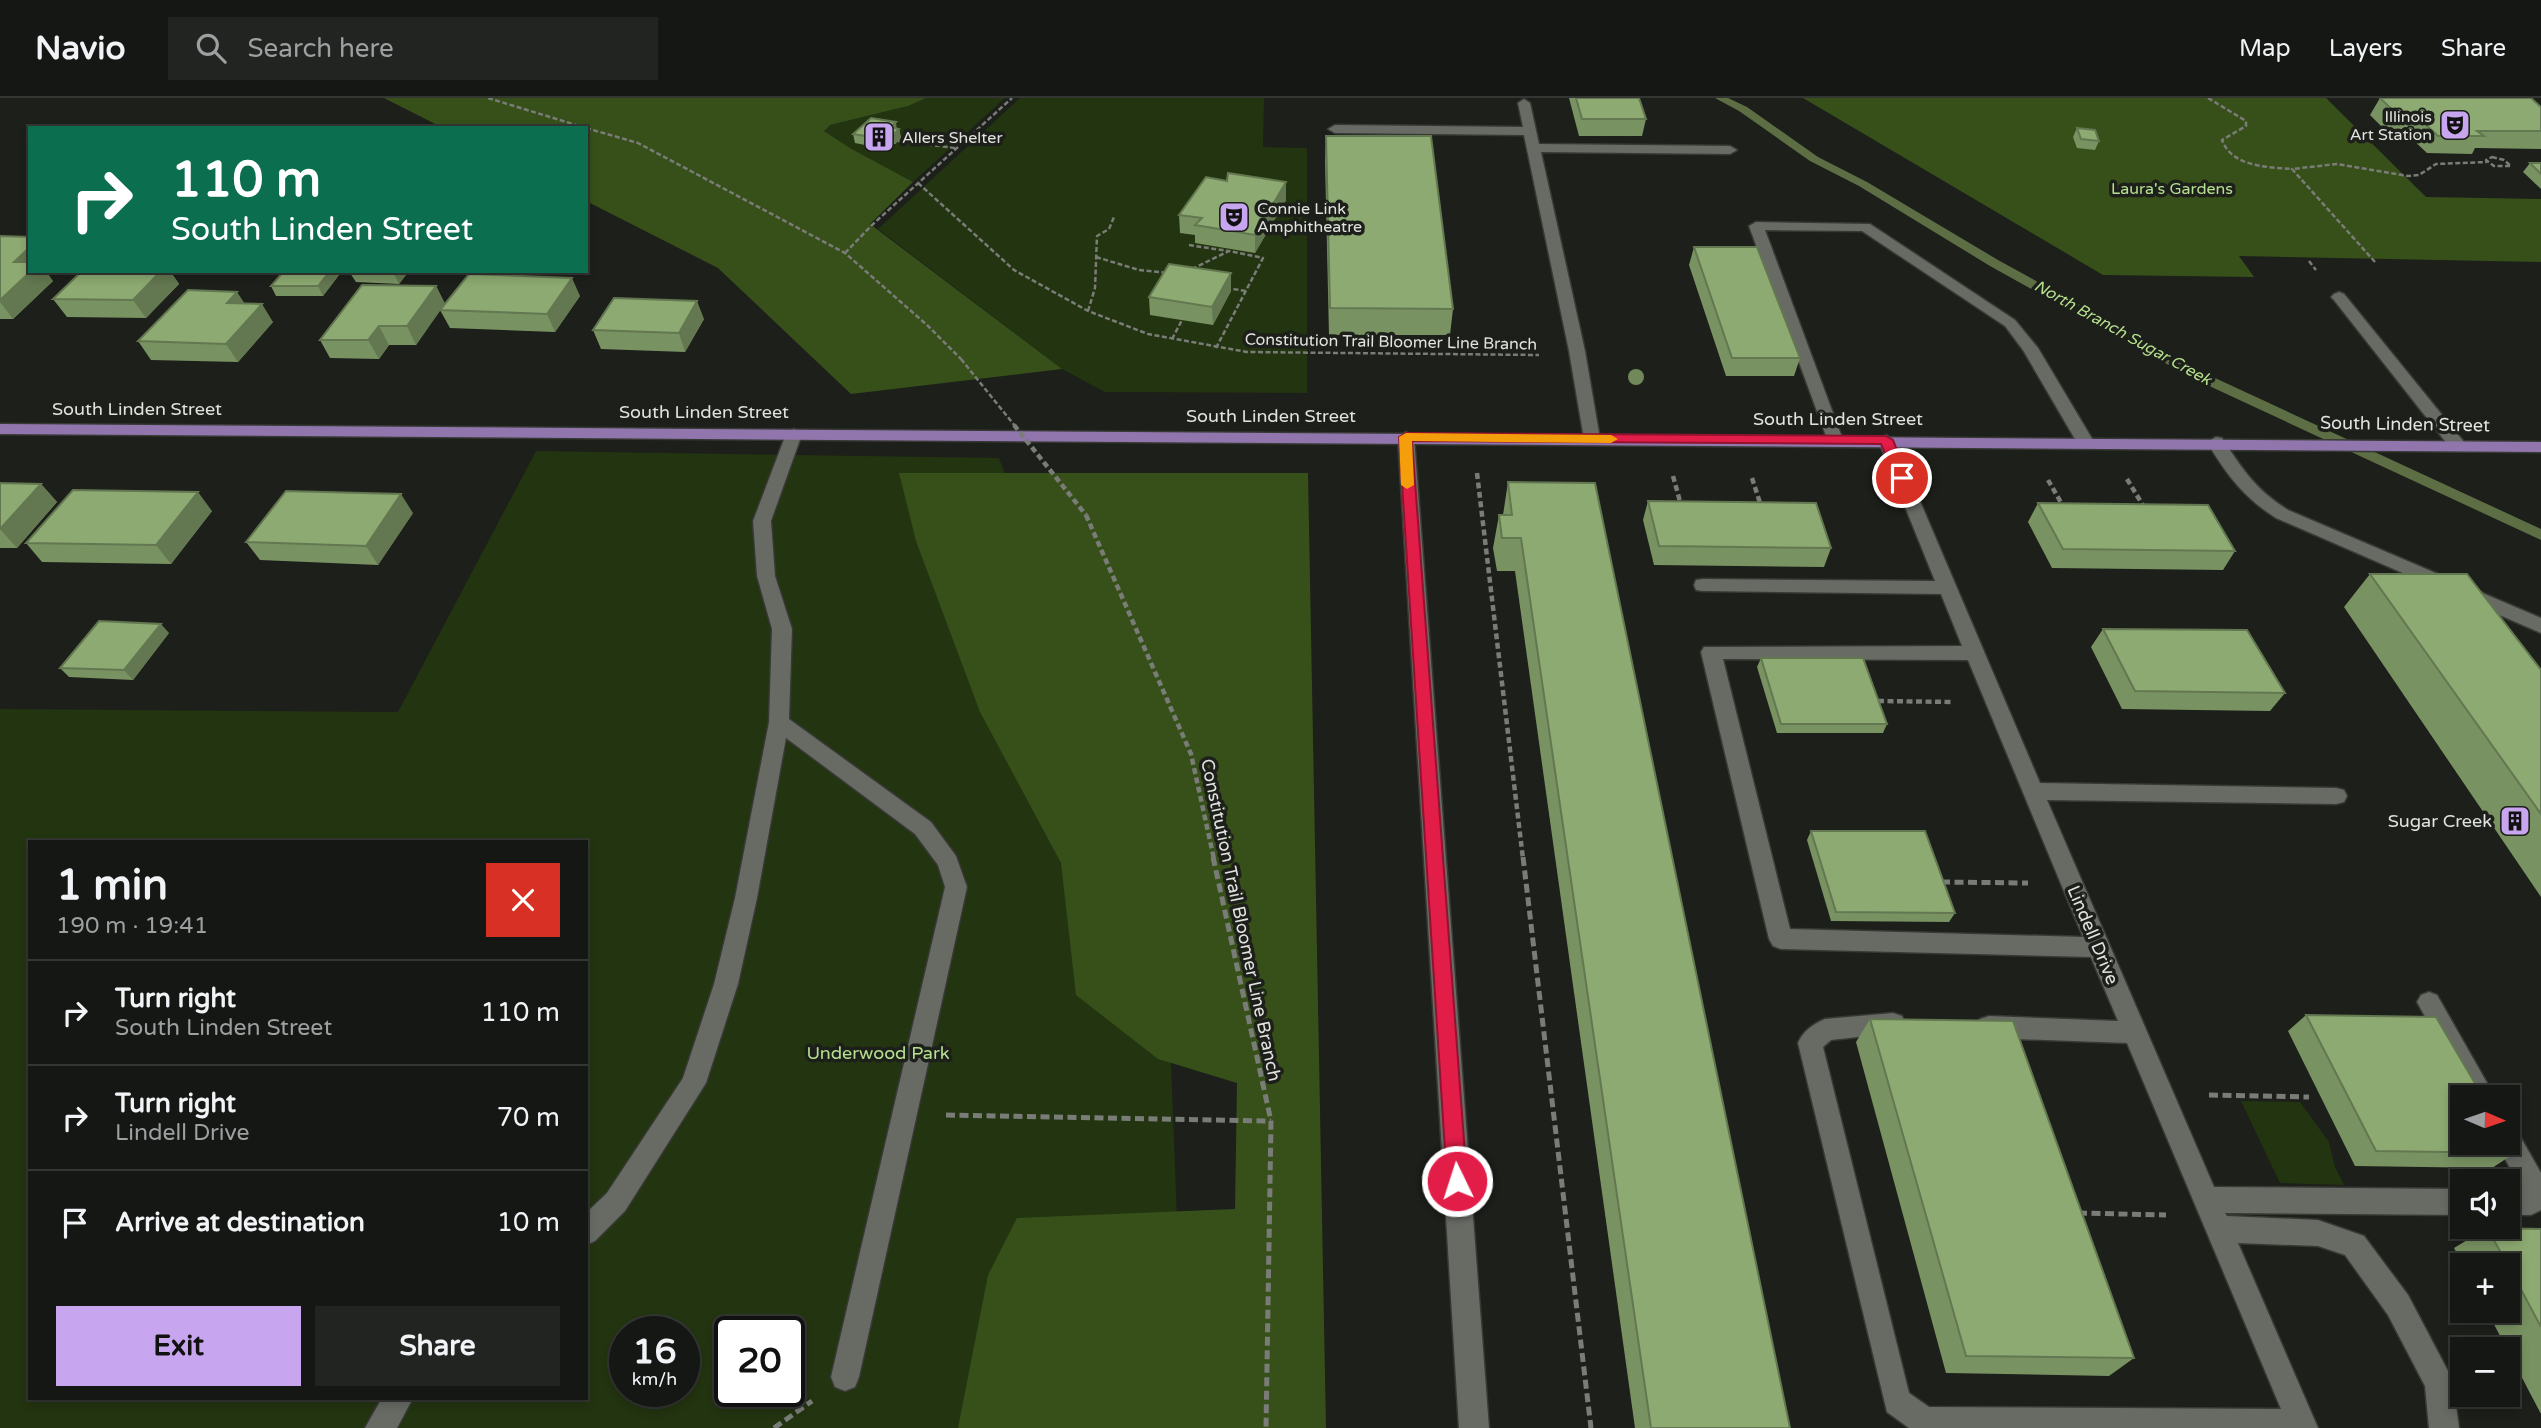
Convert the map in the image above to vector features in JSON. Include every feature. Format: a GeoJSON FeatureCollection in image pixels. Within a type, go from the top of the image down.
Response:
{"type":"FeatureCollection","features":[{"type":"Feature","properties":{"kind":"main road","name":"South Linden Street"},"geometry":{"type":"LineString","coordinates":[[0,429],[2216,442],[2541,447]]}},
{"type":"Feature","properties":{"kind":"street"},"geometry":{"type":"LineString","coordinates":[[1524,103],[1578,355],[1592,439]]}},
{"type":"Feature","properties":{"kind":"street"},"geometry":{"type":"LineString","coordinates":[[1335,129],[1530,131]]}},
{"type":"Feature","properties":{"kind":"street"},"geometry":{"type":"LineString","coordinates":[[1533,148],[1730,150]]}},
{"type":"Feature","properties":{"kind":"street"},"geometry":{"type":"LineString","coordinates":[[1835,440],[1756,226],[1865,227],[2010,324],[2030,348],[2085,442]]}},
{"type":"Feature","properties":{"kind":"street"},"geometry":{"type":"LineString","coordinates":[[2339,298],[2454,446]]}},
{"type":"Feature","properties":{"kind":"street"},"geometry":{"type":"LineString","coordinates":[[588,1230],[616,1202],[694,1083],[726,984],[746,898],[779,722],[782,629],[766,576],[762,521],[794,433]]}},
{"type":"Feature","properties":{"kind":"street"},"geometry":{"type":"LineString","coordinates":[[1406,437],[1474,1428]]}},
{"type":"Feature","properties":{"kind":"street","name":"Lindell Drive"},"geometry":{"type":"LineString","coordinates":[[1886,440],[2032,791],[2303,1426]]}},
{"type":"Feature","properties":{"kind":"street"},"geometry":{"type":"LineString","coordinates":[[2216,442],[2237,478],[2252,496],[2282,514],[2541,626]]}},
{"type":"Feature","properties":{"kind":"street"},"geometry":{"type":"LineString","coordinates":[[1703,585],[1947,588]]}},
{"type":"Feature","properties":{"kind":"street"},"geometry":{"type":"LineString","coordinates":[[1975,653],[1712,652],[1781,939],[2098,947]]}},
{"type":"Feature","properties":{"kind":"street"},"geometry":{"type":"LineString","coordinates":[[779,722],[923,828],[947,862],[956,887],[845,1377]]}},
{"type":"Feature","properties":{"kind":"street"},"geometry":{"type":"LineString","coordinates":[[2032,791],[2336,796]]}},
{"type":"Feature","properties":{"kind":"street"},"geometry":{"type":"LineString","coordinates":[[2429,1002],[2476,1085]]}},
{"type":"Feature","properties":{"kind":"street"},"geometry":{"type":"LineString","coordinates":[[1916,1025],[1888,1024],[1825,1030],[1810,1042],[1897,1402],[1925,1422],[2303,1426]]}},
{"type":"Feature","properties":{"kind":"street"},"geometry":{"type":"LineString","coordinates":[[1970,1027],[2134,1032]]}},
{"type":"Feature","properties":{"kind":"street"},"geometry":{"type":"LineString","coordinates":[[2517,1155],[2536,1189],[2531,1202],[2520,1202]]}},
{"type":"Feature","properties":{"kind":"street"},"geometry":{"type":"LineString","coordinates":[[2208,1200],[2450,1202]]}},
{"type":"Feature","properties":{"kind":"street"},"geometry":{"type":"LineString","coordinates":[[2220,1230],[2318,1233],[2354,1245],[2398,1305],[2439,1383],[2444,1428]]}},
{"type":"Feature","properties":{"kind":"street"},"geometry":{"type":"LineString","coordinates":[[380,1428],[398,1400]]}},
{"type":"Feature","properties":{"kind":"path","name":"Constitution Trail Bloomer Line Branch"},"geometry":{"type":"LineString","coordinates":[[488,98],[579,126]]}},
{"type":"Feature","properties":{"kind":"path"},"geometry":{"type":"LineString","coordinates":[[845,253],[1012,98]]}},
{"type":"Feature","properties":{"kind":"path"},"geometry":{"type":"LineString","coordinates":[[2208,98],[2246,121],[2246,126],[2222,140],[2226,150],[2245,161],[2292,169],[2336,164],[2408,176],[2419,175],[2436,164],[2487,162],[2499,168],[2511,166],[2504,160],[2492,157],[2482,148]]}},
{"type":"Feature","properties":{"kind":"path","name":"Constitution Trail Bloomer Line Branch"},"geometry":{"type":"LineString","coordinates":[[588,129],[638,143],[845,253],[927,325],[961,359],[1086,515],[1191,754],[1271,1121],[1266,1428]]}},
{"type":"Feature","properties":{"kind":"path"},"geometry":{"type":"LineString","coordinates":[[898,141],[957,148]]}},
{"type":"Feature","properties":{"kind":"path"},"geometry":{"type":"LineString","coordinates":[[2487,162],[2486,159],[2492,157]]}},
{"type":"Feature","properties":{"kind":"path"},"geometry":{"type":"LineString","coordinates":[[2292,169],[2375,262]]}},
{"type":"Feature","properties":{"kind":"path","name":"Constitution Trail Bloomer Line Branch"},"geometry":{"type":"LineString","coordinates":[[918,183],[1014,270],[1088,311],[1171,340],[1247,352],[1578,355]]}},
{"type":"Feature","properties":{"kind":"path"},"geometry":{"type":"LineString","coordinates":[[1088,311],[1095,288],[1097,236],[1109,229],[1114,217]]}},
{"type":"Feature","properties":{"kind":"path"},"geometry":{"type":"LineString","coordinates":[[1189,245],[1263,258],[1216,348]]}},
{"type":"Feature","properties":{"kind":"path"},"geometry":{"type":"LineString","coordinates":[[1185,271],[1197,268],[1229,251]]}},
{"type":"Feature","properties":{"kind":"path"},"geometry":{"type":"LineString","coordinates":[[1096,257],[1139,270],[1173,273]]}},
{"type":"Feature","properties":{"kind":"path"},"geometry":{"type":"LineString","coordinates":[[1194,275],[1197,268]]}},
{"type":"Feature","properties":{"kind":"path"},"geometry":{"type":"LineString","coordinates":[[1218,286],[1245,291]]}},
{"type":"Feature","properties":{"kind":"path"},"geometry":{"type":"LineString","coordinates":[[1171,340],[1182,320]]}},
{"type":"Feature","properties":{"kind":"path"},"geometry":{"type":"LineString","coordinates":[[1477,470],[1591,1428]]}},
{"type":"Feature","properties":{"kind":"path"},"geometry":{"type":"LineString","coordinates":[[1672,473],[1684,516]]}},
{"type":"Feature","properties":{"kind":"path"},"geometry":{"type":"LineString","coordinates":[[1751,474],[1765,517]]}},
{"type":"Feature","properties":{"kind":"path"},"geometry":{"type":"LineString","coordinates":[[2046,476],[2064,509]]}},
{"type":"Feature","properties":{"kind":"path"},"geometry":{"type":"LineString","coordinates":[[2125,477],[2145,509]]}},
{"type":"Feature","properties":{"kind":"path"},"geometry":{"type":"LineString","coordinates":[[1878,701],[1962,703]]}},
{"type":"Feature","properties":{"kind":"path"},"geometry":{"type":"LineString","coordinates":[[1941,883],[2033,883]]}},
{"type":"Feature","properties":{"kind":"path"},"geometry":{"type":"LineString","coordinates":[[2209,1095],[2309,1097]]}},
{"type":"Feature","properties":{"kind":"path"},"geometry":{"type":"LineString","coordinates":[[905,1114],[1271,1121]]}},
{"type":"Feature","properties":{"kind":"path"},"geometry":{"type":"LineString","coordinates":[[2066,1213],[2166,1215]]}},
{"type":"Feature","properties":{"kind":"green space"},"geometry":{"type":"Polygon","coordinates":[[[384,98],[926,98],[908,106],[830,125],[824,131],[913,182],[870,224],[1062,369],[851,394],[718,268],[588,202],[588,126],[439,126],[384,98]]]}},
{"type":"Feature","properties":{"kind":"green space"},"geometry":{"type":"Polygon","coordinates":[[[926,98],[1005,98],[913,182],[823,130],[830,125],[908,106],[926,98]]]}},
{"type":"Feature","properties":{"kind":"green space","name":"Connie Link Amphitheatre"},"geometry":{"type":"Polygon","coordinates":[[[1020,98],[1264,98],[1263,147],[1307,148],[1307,393],[1105,392],[1062,369],[878,229],[1020,98]]]}},
{"type":"Feature","properties":{"kind":"green space","name":"Laura's Gardens"},"geometry":{"type":"Polygon","coordinates":[[[1803,98],[2326,98],[2426,197],[2541,199],[2541,262],[2239,256],[2254,277],[2103,275],[1803,98]]]}},
{"type":"Feature","properties":{"kind":"green space","name":"Underwood Park"},"geometry":{"type":"Polygon","coordinates":[[[536,451],[999,458],[1037,556],[1170,1036],[1185,1428],[0,1428],[0,709],[398,712],[536,451]]]}},
{"type":"Feature","properties":{"kind":"green space"},"geometry":{"type":"Polygon","coordinates":[[[899,473],[1308,473],[1326,1428],[958,1428],[988,1275],[1017,1218],[1235,1209],[1237,1083],[1158,1059],[1076,995],[1061,863],[980,712],[916,541],[899,473]]]}},
{"type":"Feature","properties":{"kind":"green space"},"geometry":{"type":"Polygon","coordinates":[[[2241,1101],[2300,1102],[2329,1142],[2335,1167],[2344,1185],[2280,1183],[2241,1101]]]}},
{"type":"Feature","properties":{"kind":"building"},"geometry":{"type":"Polygon","coordinates":[[[1576,98],[1639,98],[1646,119],[1582,119],[1576,98]]]}},
{"type":"Feature","properties":{"kind":"building"},"geometry":{"type":"Polygon","coordinates":[[[2380,98],[2531,98],[2541,107],[2541,131],[2477,131],[2484,136],[2438,136],[2422,121],[2404,121],[2380,98]]]}},
{"type":"Feature","properties":{"kind":"building"},"geometry":{"type":"Polygon","coordinates":[[[871,118],[896,122],[890,127],[899,129],[893,135],[883,133],[878,138],[853,134],[871,118]]]}},
{"type":"Feature","properties":{"kind":"building"},"geometry":{"type":"Polygon","coordinates":[[[2077,128],[2095,130],[2099,141],[2081,139],[2077,128]]]}},
{"type":"Feature","properties":{"kind":"building"},"geometry":{"type":"Polygon","coordinates":[[[1326,136],[1431,136],[1453,309],[1330,308],[1326,136]]]}},
{"type":"Feature","properties":{"kind":"building"},"geometry":{"type":"Polygon","coordinates":[[[2530,163],[2541,163],[2541,174],[2530,163]]]}},
{"type":"Feature","properties":{"kind":"building"},"geometry":{"type":"Polygon","coordinates":[[[1228,173],[1286,182],[1255,235],[1195,225],[1202,218],[1179,215],[1206,177],[1227,181],[1228,173]]]}},
{"type":"Feature","properties":{"kind":"building"},"geometry":{"type":"Polygon","coordinates":[[[0,236],[28,237],[28,249],[14,262],[28,262],[29,273],[0,300],[0,236]]]}},
{"type":"Feature","properties":{"kind":"building"},"geometry":{"type":"Polygon","coordinates":[[[1694,247],[1757,247],[1800,358],[1732,358],[1694,247]]]}},
{"type":"Feature","properties":{"kind":"building"},"geometry":{"type":"Polygon","coordinates":[[[1169,264],[1231,273],[1212,307],[1149,297],[1169,264]]]}},
{"type":"Feature","properties":{"kind":"building"},"geometry":{"type":"Polygon","coordinates":[[[80,273],[159,273],[133,300],[53,299],[80,273]]]}},
{"type":"Feature","properties":{"kind":"building"},"geometry":{"type":"Polygon","coordinates":[[[282,273],[328,273],[318,286],[271,286],[282,273]]]}},
{"type":"Feature","properties":{"kind":"building"},"geometry":{"type":"Polygon","coordinates":[[[469,274],[572,278],[547,314],[440,310],[469,274]]]}},
{"type":"Feature","properties":{"kind":"building"},"geometry":{"type":"Polygon","coordinates":[[[362,285],[436,286],[407,326],[379,326],[368,340],[320,340],[362,285]]]}},
{"type":"Feature","properties":{"kind":"building"},"geometry":{"type":"Polygon","coordinates":[[[188,290],[237,292],[227,303],[262,304],[226,344],[138,341],[188,290]]]}},
{"type":"Feature","properties":{"kind":"building"},"geometry":{"type":"Polygon","coordinates":[[[614,298],[697,301],[679,333],[593,330],[614,298]]]}},
{"type":"Feature","properties":{"kind":"building"},"geometry":{"type":"Polygon","coordinates":[[[1508,482],[1595,483],[1790,1428],[1651,1428],[1521,538],[1502,538],[1499,515],[1512,515],[1508,482]]]}},
{"type":"Feature","properties":{"kind":"building"},"geometry":{"type":"Polygon","coordinates":[[[0,483],[41,484],[0,529],[0,483]]]}},
{"type":"Feature","properties":{"kind":"building"},"geometry":{"type":"Polygon","coordinates":[[[73,490],[198,492],[156,545],[26,543],[73,490]]]}},
{"type":"Feature","properties":{"kind":"building"},"geometry":{"type":"Polygon","coordinates":[[[286,491],[401,494],[366,546],[246,542],[286,491]]]}},
{"type":"Feature","properties":{"kind":"building"},"geometry":{"type":"Polygon","coordinates":[[[1648,501],[1816,503],[1831,548],[1659,546],[1648,501]]]}},
{"type":"Feature","properties":{"kind":"building"},"geometry":{"type":"Polygon","coordinates":[[[2038,503],[2208,505],[2235,551],[2063,549],[2038,503]]]}},
{"type":"Feature","properties":{"kind":"building"},"geometry":{"type":"Polygon","coordinates":[[[2370,574],[2467,574],[2541,670],[2541,814],[2370,574]]]}},
{"type":"Feature","properties":{"kind":"building"},"geometry":{"type":"Polygon","coordinates":[[[99,621],[161,624],[124,670],[60,668],[99,621]]]}},
{"type":"Feature","properties":{"kind":"building"},"geometry":{"type":"Polygon","coordinates":[[[2103,629],[2247,630],[2285,693],[2135,691],[2103,629]]]}},
{"type":"Feature","properties":{"kind":"building"},"geometry":{"type":"Polygon","coordinates":[[[1761,658],[1863,658],[1887,724],[1781,724],[1761,658]]]}},
{"type":"Feature","properties":{"kind":"building"},"geometry":{"type":"Polygon","coordinates":[[[1811,831],[1925,831],[1955,913],[1836,912],[1811,831]]]}},
{"type":"Feature","properties":{"kind":"building"},"geometry":{"type":"Polygon","coordinates":[[[2306,1015],[2436,1017],[2476,1085],[2450,1085],[2450,1152],[2376,1151],[2306,1015]]]}},
{"type":"Feature","properties":{"kind":"building"},"geometry":{"type":"Polygon","coordinates":[[[1870,1019],[2013,1021],[2134,1358],[1966,1356],[1870,1019]]]}},
{"type":"Feature","properties":{"kind":"building"},"geometry":{"type":"Polygon","coordinates":[[[2520,1229],[2541,1229],[2541,1327],[2520,1288],[2520,1253],[2501,1253],[2493,1239],[2520,1239],[2520,1229]]]}},
{"type":"Feature","properties":{"kind":"waterway","name":"North Branch Sugar Creek"},"geometry":{"type":"LineString","coordinates":[[1720,98],[1743,109],[1814,159],[1863,184],[1994,263],[2197,375],[2541,535]]}},
{"type":"Feature","properties":{"kind":"slow traffic"},"geometry":{"type":"LineString","coordinates":[[1407,485],[1406,437],[1611,439]]}},
{"type":"Feature","properties":{"kind":"place","name":"Illinois Art Station"},"geometry":{"type":"Point","coordinates":[2455,125]}},
{"type":"Feature","properties":{"kind":"place","name":"Allers Shelter"},"geometry":{"type":"Point","coordinates":[879,137]}},
{"type":"Feature","properties":{"kind":"place","name":"Connie Link Amphitheatre"},"geometry":{"type":"Point","coordinates":[1234,217]}},
{"type":"Feature","properties":{"kind":"place","name":"Sugar Creek"},"geometry":{"type":"Point","coordinates":[2515,821]}},
{"type":"Feature","properties":{"kind":"route"},"geometry":{"type":"LineString","coordinates":[[1457,1181],[1406,469],[1406,437],[1886,440],[1902,478]]}}]}
